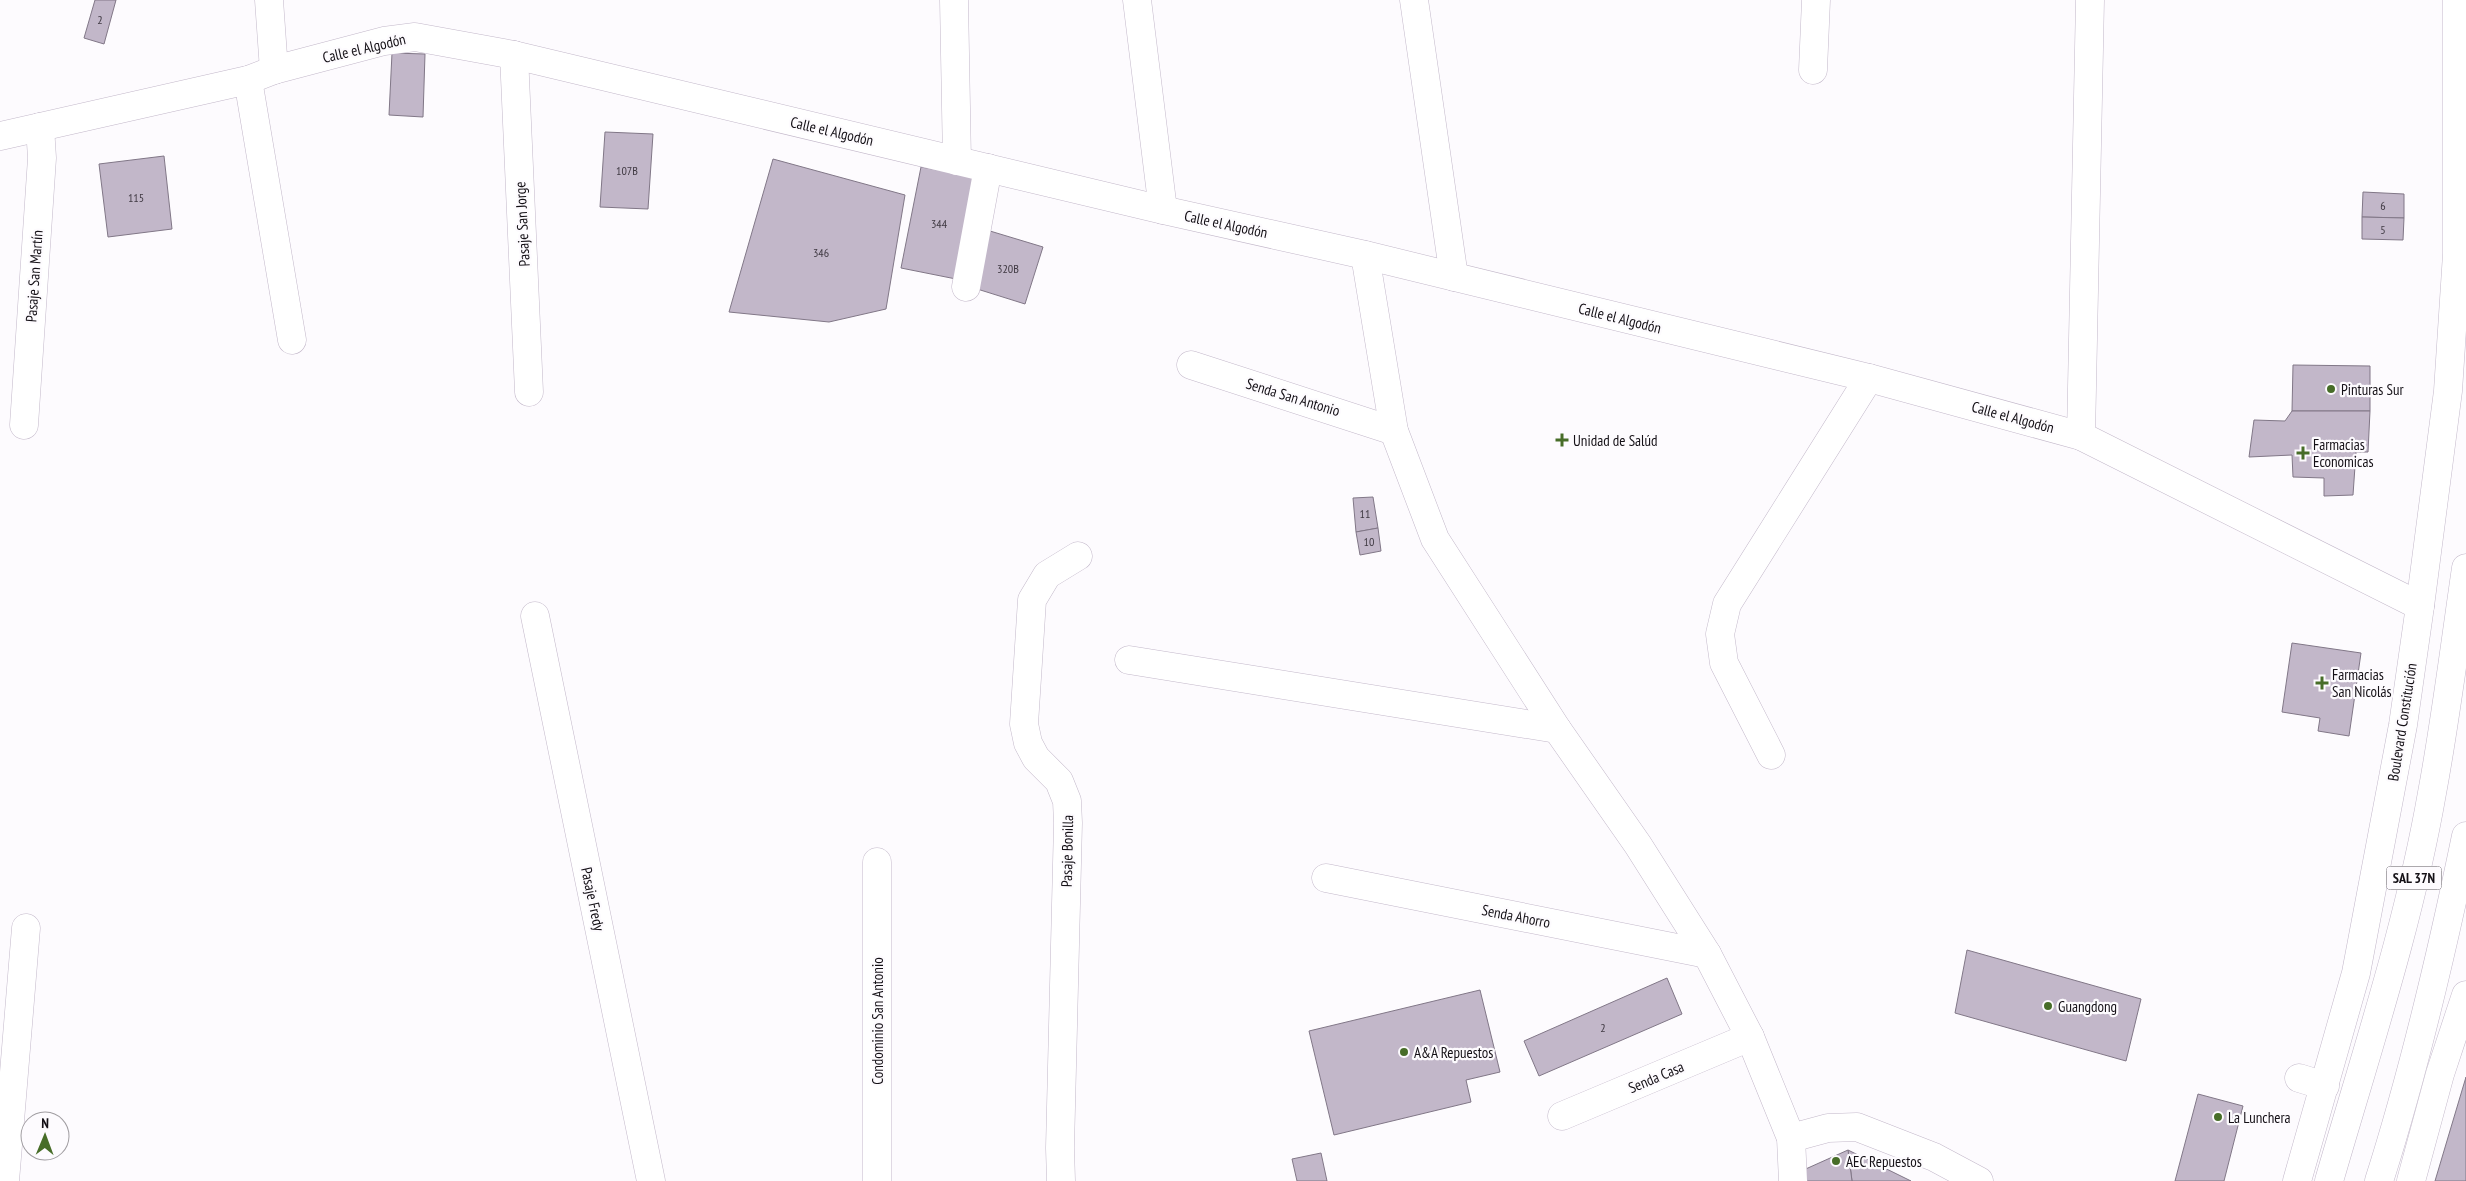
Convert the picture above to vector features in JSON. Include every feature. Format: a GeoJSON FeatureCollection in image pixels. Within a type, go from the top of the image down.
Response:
{"type":"FeatureCollection","features":[{"type":"Feature","properties":{"kind":"main road"},"geometry":{"type":"LineString","coordinates":[[269,0],[274,70]]}},
{"type":"Feature","properties":{"kind":"main road"},"geometry":{"type":"LineString","coordinates":[[954,0],[957,161]]}},
{"type":"Feature","properties":{"kind":"main road"},"geometry":{"type":"LineString","coordinates":[[1137,0],[1163,210]]}},
{"type":"Feature","properties":{"kind":"main road"},"geometry":{"type":"LineString","coordinates":[[1414,0],[1454,277]]}},
{"type":"Feature","properties":{"kind":"main road"},"geometry":{"type":"LineString","coordinates":[[1813,70],[1816,0]]}},
{"type":"Feature","properties":{"kind":"main road"},"geometry":{"type":"LineString","coordinates":[[2081,436],[2090,0]]}},
{"type":"Feature","properties":{"kind":"main road","name":"Boulevard Constitución"},"geometry":{"type":"LineString","coordinates":[[2298,1181],[2312,1082],[2356,973],[2377,871],[2403,725],[2420,606],[2448,391],[2458,254],[2457,0]]}},
{"type":"Feature","properties":{"kind":"main road","name":"Calle el Algodón"},"geometry":{"type":"LineString","coordinates":[[0,136],[248,80],[274,70],[384,41],[415,37],[514,55],[1163,210],[1365,255],[1869,378],[2081,436],[2420,606]]}},
{"type":"Feature","properties":{"kind":"main road","name":"Pasaje San Jorge"},"geometry":{"type":"LineString","coordinates":[[514,55],[529,392]]}},
{"type":"Feature","properties":{"kind":"main road"},"geometry":{"type":"LineString","coordinates":[[248,80],[292,340]]}},
{"type":"Feature","properties":{"kind":"main road","name":"Pasaje San Martín"},"geometry":{"type":"LineString","coordinates":[[24,424],[42,158],[40,127]]}},
{"type":"Feature","properties":{"kind":"main road"},"geometry":{"type":"LineString","coordinates":[[966,287],[988,168]]}},
{"type":"Feature","properties":{"kind":"main road","name":"Boulevard Constitución"},"geometry":{"type":"LineString","coordinates":[[2458,254],[2466,328]]}},
{"type":"Feature","properties":{"kind":"main road"},"geometry":{"type":"LineString","coordinates":[[1365,255],[1394,431],[1435,539],[1557,729],[1638,845],[1707,954],[1750,1037],[1791,1138],[1793,1181]]}},
{"type":"Feature","properties":{"kind":"main road","name":"Senda San Antonio"},"geometry":{"type":"LineString","coordinates":[[1191,365],[1394,431]]}},
{"type":"Feature","properties":{"kind":"main road"},"geometry":{"type":"LineString","coordinates":[[1771,755],[1724,663],[1720,634],[1727,604],[1869,378]]}},
{"type":"Feature","properties":{"kind":"main road","name":"Pasaje Bonilla"},"geometry":{"type":"LineString","coordinates":[[1060,1181],[1067,801],[1059,781],[1036,758],[1028,743],[1024,724],[1032,600],[1047,575],[1078,556]]}},
{"type":"Feature","properties":{"kind":"main road","name":"SAL 37N"},"geometry":{"type":"LineString","coordinates":[[2329,1181],[2392,965],[2420,851],[2432,794],[2466,568]]}},
{"type":"Feature","properties":{"kind":"main road","name":"Pasaje Fredy"},"geometry":{"type":"LineString","coordinates":[[535,616],[651,1181]]}},
{"type":"Feature","properties":{"kind":"main road"},"geometry":{"type":"LineString","coordinates":[[1129,660],[1557,729]]}},
{"type":"Feature","properties":{"kind":"main road","name":"SAL 37N"},"geometry":{"type":"LineString","coordinates":[[2379,1181],[2405,1093],[2453,901],[2466,836]]}},
{"type":"Feature","properties":{"kind":"main road","name":"Condominio San Antonio"},"geometry":{"type":"LineString","coordinates":[[877,862],[877,1181]]}},
{"type":"Feature","properties":{"kind":"main road","name":"Senda Ahorro"},"geometry":{"type":"LineString","coordinates":[[1326,878],[1707,954]]}},
{"type":"Feature","properties":{"kind":"main road"},"geometry":{"type":"LineString","coordinates":[[5,1181],[26,928]]}},
{"type":"Feature","properties":{"kind":"main road"},"geometry":{"type":"LineString","coordinates":[[2411,1181],[2440,1074],[2466,995]]}},
{"type":"Feature","properties":{"kind":"main road","name":"Senda Casa"},"geometry":{"type":"LineString","coordinates":[[1562,1116],[1750,1037]]}},
{"type":"Feature","properties":{"kind":"main road"},"geometry":{"type":"LineString","coordinates":[[1791,1138],[1828,1128],[1857,1127],[1934,1158],[1979,1181]]}},
{"type":"Feature","properties":{"kind":"building"},"geometry":{"type":"Polygon","coordinates":[[[95,0],[116,0],[104,44],[84,38],[95,0]]]}},
{"type":"Feature","properties":{"kind":"building"},"geometry":{"type":"Polygon","coordinates":[[[392,53],[425,54],[423,117],[389,115],[392,53]]]}},
{"type":"Feature","properties":{"kind":"building"},"geometry":{"type":"Polygon","coordinates":[[[605,132],[653,134],[648,209],[600,207],[605,132]]]}},
{"type":"Feature","properties":{"kind":"building"},"geometry":{"type":"Polygon","coordinates":[[[164,156],[172,229],[108,237],[99,164],[164,156]]]}},
{"type":"Feature","properties":{"kind":"building"},"geometry":{"type":"Polygon","coordinates":[[[773,159],[905,195],[886,309],[829,322],[729,312],[773,159]]]}},
{"type":"Feature","properties":{"kind":"building"},"geometry":{"type":"Polygon","coordinates":[[[921,167],[976,177],[956,279],[901,268],[921,167]]]}},
{"type":"Feature","properties":{"kind":"building"},"geometry":{"type":"Polygon","coordinates":[[[2363,192],[2404,194],[2404,218],[2362,217],[2363,192]]]}},
{"type":"Feature","properties":{"kind":"building"},"geometry":{"type":"Polygon","coordinates":[[[2362,217],[2404,218],[2403,240],[2362,239],[2362,217]]]}},
{"type":"Feature","properties":{"kind":"building"},"geometry":{"type":"Polygon","coordinates":[[[990,231],[1043,247],[1025,304],[974,288],[990,231]]]}},
{"type":"Feature","properties":{"kind":"building","name":"Pinturas Sur"},"geometry":{"type":"Polygon","coordinates":[[[2293,365],[2370,366],[2370,411],[2292,411],[2293,365]]]}},
{"type":"Feature","properties":{"kind":"building","name":"Farmacias Economicas"},"geometry":{"type":"Polygon","coordinates":[[[2292,411],[2370,411],[2368,452],[2356,452],[2353,495],[2324,496],[2324,478],[2293,477],[2292,455],[2249,457],[2254,420],[2285,421],[2292,411]]]}},
{"type":"Feature","properties":{"kind":"building"},"geometry":{"type":"Polygon","coordinates":[[[1373,497],[1378,528],[1356,532],[1353,498],[1373,497]]]}},
{"type":"Feature","properties":{"kind":"building"},"geometry":{"type":"Polygon","coordinates":[[[1378,528],[1381,551],[1360,555],[1356,532],[1378,528]]]}},
{"type":"Feature","properties":{"kind":"building","name":"Farmacias San Nicolás"},"geometry":{"type":"Polygon","coordinates":[[[2292,643],[2361,653],[2349,736],[2318,731],[2320,718],[2282,712],[2292,643]]]}},
{"type":"Feature","properties":{"kind":"building","name":"Guangdong"},"geometry":{"type":"Polygon","coordinates":[[[1967,950],[2141,999],[2126,1061],[1955,1013],[1967,950]]]}},
{"type":"Feature","properties":{"kind":"building"},"geometry":{"type":"Polygon","coordinates":[[[1667,978],[1682,1014],[1539,1076],[1524,1041],[1667,978]]]}},
{"type":"Feature","properties":{"kind":"building","name":"A&A Repuestos"},"geometry":{"type":"Polygon","coordinates":[[[1480,990],[1500,1072],[1466,1080],[1471,1102],[1334,1135],[1309,1031],[1480,990]]]}},
{"type":"Feature","properties":{"kind":"building"},"geometry":{"type":"Polygon","coordinates":[[[2466,1077],[2466,1181],[2435,1181],[2466,1077]]]}},
{"type":"Feature","properties":{"kind":"building"},"geometry":{"type":"Polygon","coordinates":[[[2198,1094],[2243,1106],[2224,1181],[2175,1181],[2198,1094]]]}},
{"type":"Feature","properties":{"kind":"building"},"geometry":{"type":"Polygon","coordinates":[[[1848,1150],[1911,1181],[1852,1181],[1848,1150]]]}},
{"type":"Feature","properties":{"kind":"building","name":"AEC Repuestos"},"geometry":{"type":"Polygon","coordinates":[[[1848,1150],[1852,1181],[1800,1181],[1799,1172],[1848,1150]]]}},
{"type":"Feature","properties":{"kind":"building"},"geometry":{"type":"Polygon","coordinates":[[[1321,1153],[1327,1181],[1297,1181],[1292,1159],[1321,1153]]]}},
{"type":"Feature","properties":{"kind":"place","name":"Pinturas Sur"},"geometry":{"type":"Point","coordinates":[2331,389]}},
{"type":"Feature","properties":{"kind":"place","name":"Unidad de Salúd"},"geometry":{"type":"Point","coordinates":[1562,440]}},
{"type":"Feature","properties":{"kind":"place","name":"Farmacias Economicas"},"geometry":{"type":"Point","coordinates":[2303,453]}},
{"type":"Feature","properties":{"kind":"place","name":"Farmacias San Nicolás"},"geometry":{"type":"Point","coordinates":[2322,683]}},
{"type":"Feature","properties":{"kind":"place","name":"Guangdong"},"geometry":{"type":"Point","coordinates":[2048,1006]}},
{"type":"Feature","properties":{"kind":"place","name":"A&A Repuestos"},"geometry":{"type":"Point","coordinates":[1404,1052]}},
{"type":"Feature","properties":{"kind":"place","name":"La Lunchera"},"geometry":{"type":"Point","coordinates":[2218,1117]}},
{"type":"Feature","properties":{"kind":"place","name":"AEC Repuestos"},"geometry":{"type":"Point","coordinates":[1836,1161]}}]}
